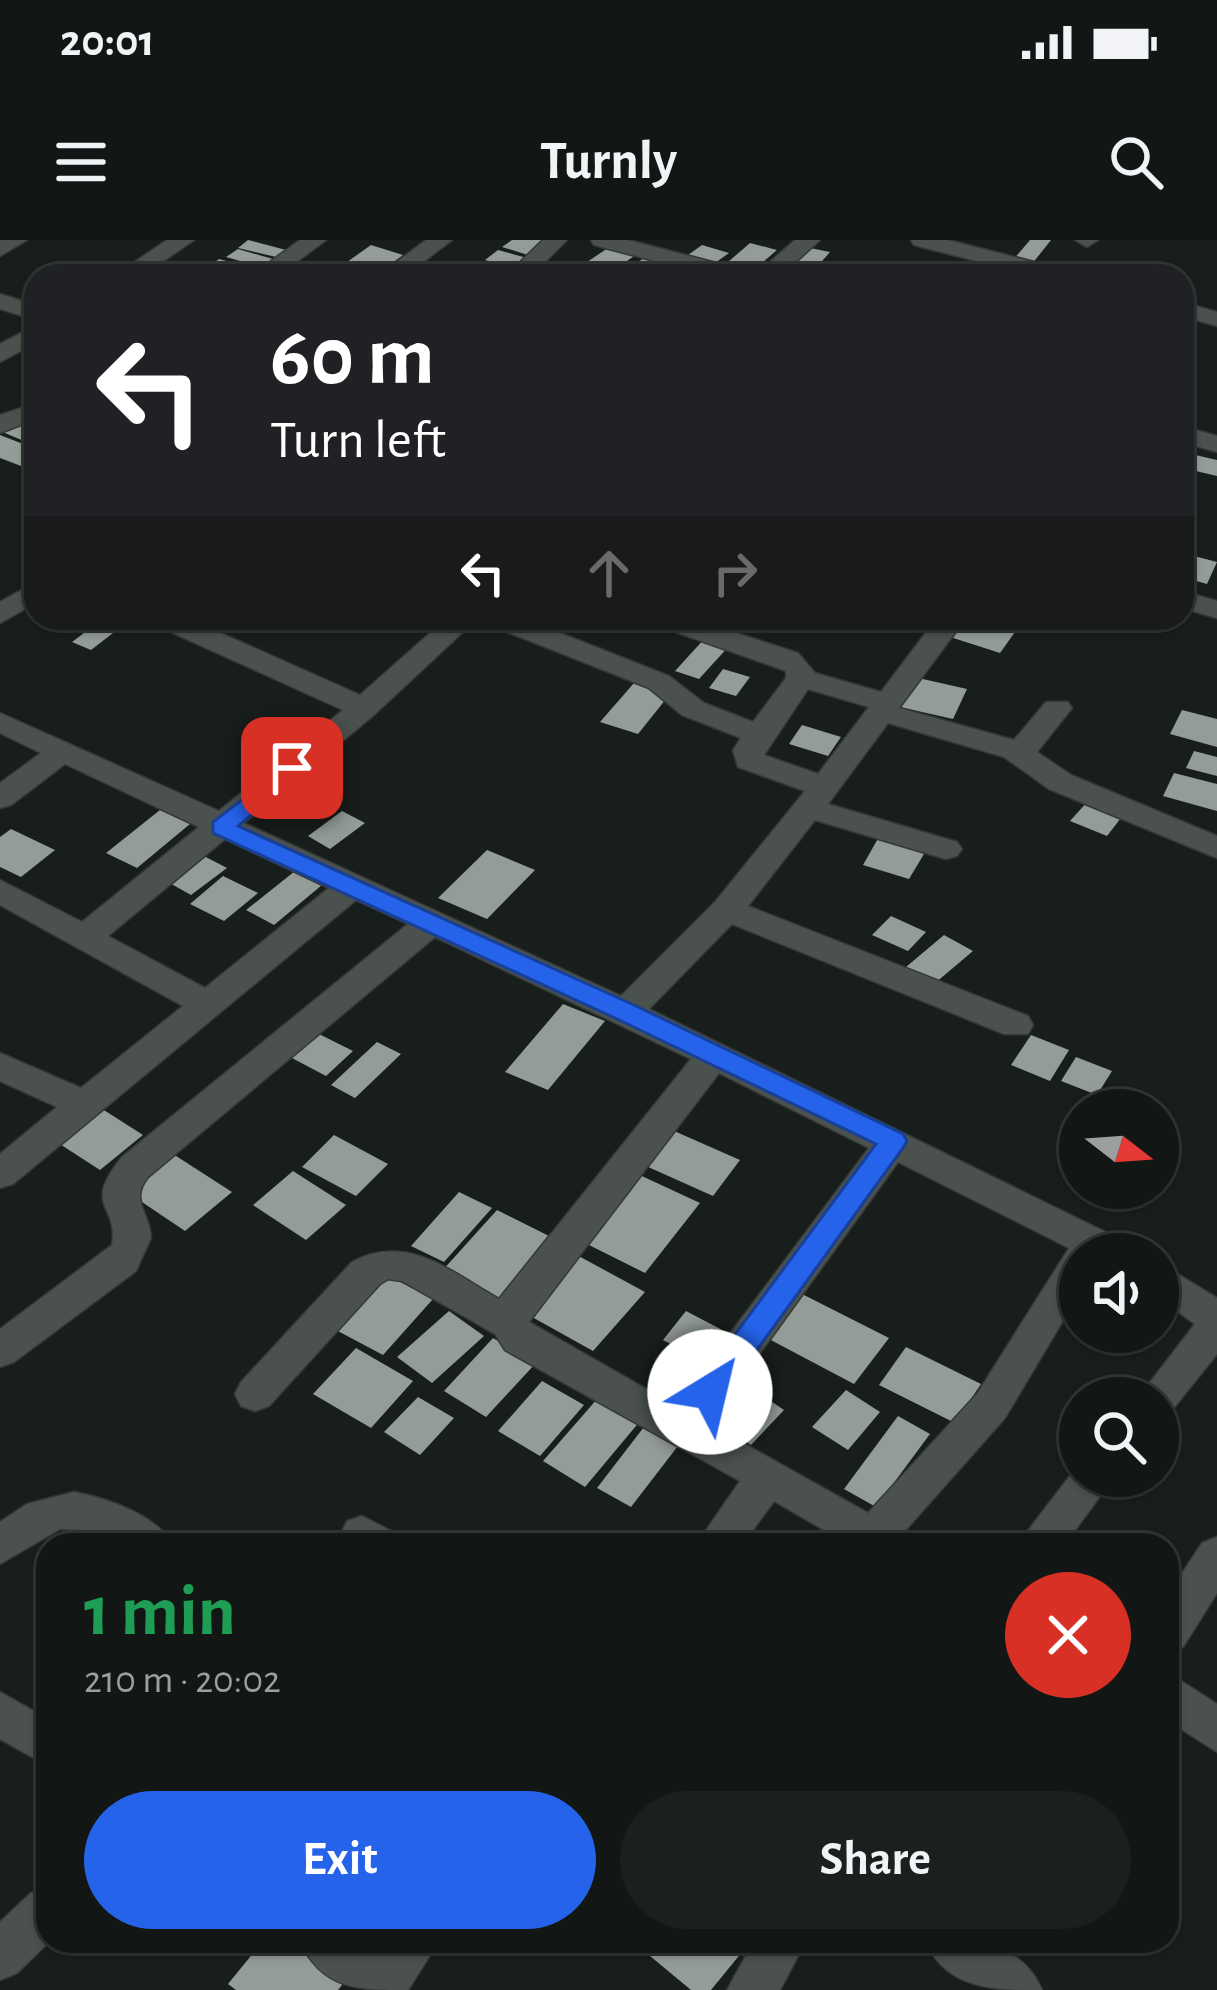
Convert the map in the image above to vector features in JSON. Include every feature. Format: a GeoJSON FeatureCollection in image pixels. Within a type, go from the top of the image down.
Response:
{"type":"FeatureCollection","features":[{"type":"Feature","properties":{"kind":"street"},"geometry":{"type":"LineString","coordinates":[[0,250],[16,240]]}},
{"type":"Feature","properties":{"kind":"street"},"geometry":{"type":"LineString","coordinates":[[145,264],[183,240]]}},
{"type":"Feature","properties":{"kind":"street"},"geometry":{"type":"LineString","coordinates":[[280,264],[315,240]]}},
{"type":"Feature","properties":{"kind":"street"},"geometry":{"type":"LineString","coordinates":[[407,264],[441,240]]}},
{"type":"Feature","properties":{"kind":"street"},"geometry":{"type":"LineString","coordinates":[[531,264],[556,240]]}},
{"type":"Feature","properties":{"kind":"street"},"geometry":{"type":"LineString","coordinates":[[602,240],[693,264]]}},
{"type":"Feature","properties":{"kind":"street"},"geometry":{"type":"LineString","coordinates":[[780,264],[809,240]]}},
{"type":"Feature","properties":{"kind":"street"},"geometry":{"type":"LineString","coordinates":[[922,240],[1015,264]]}},
{"type":"Feature","properties":{"kind":"street"},"geometry":{"type":"LineString","coordinates":[[190,630],[364,708]]}},
{"type":"Feature","properties":{"kind":"street"},"geometry":{"type":"LineString","coordinates":[[86,936],[221,828],[451,630]]}},
{"type":"Feature","properties":{"kind":"street"},"geometry":{"type":"LineString","coordinates":[[527,630],[659,682],[693,709],[758,734]]}},
{"type":"Feature","properties":{"kind":"street"},"geometry":{"type":"LineString","coordinates":[[700,630],[788,659],[800,668],[802,678],[758,734],[748,750],[749,760],[816,797],[946,849]]}},
{"type":"Feature","properties":{"kind":"street"},"geometry":{"type":"LineString","coordinates":[[625,1012],[727,910],[943,630]]}},
{"type":"Feature","properties":{"kind":"street"},"geometry":{"type":"LineString","coordinates":[[802,678],[1016,750],[1042,773],[1217,848]]}},
{"type":"Feature","properties":{"kind":"street"},"geometry":{"type":"LineString","coordinates":[[1016,750],[1025,747],[1057,708]]}},
{"type":"Feature","properties":{"kind":"street"},"geometry":{"type":"LineString","coordinates":[[0,722],[893,1141],[1059,1233]]}},
{"type":"Feature","properties":{"kind":"street"},"geometry":{"type":"LineString","coordinates":[[0,798],[62,752]]}},
{"type":"Feature","properties":{"kind":"street"},"geometry":{"type":"LineString","coordinates":[[0,1174],[351,887]]}},
{"type":"Feature","properties":{"kind":"street"},"geometry":{"type":"LineString","coordinates":[[0,891],[210,1006]]}},
{"type":"Feature","properties":{"kind":"street"},"geometry":{"type":"LineString","coordinates":[[727,910],[1016,1025]]}},
{"type":"Feature","properties":{"kind":"street"},"geometry":{"type":"LineString","coordinates":[[0,1351],[122,1260],[134,1242],[134,1226],[119,1204],[122,1184],[135,1167],[431,923]]}},
{"type":"Feature","properties":{"kind":"street"},"geometry":{"type":"LineString","coordinates":[[509,1323],[515,1306],[713,1056]]}},
{"type":"Feature","properties":{"kind":"street"},"geometry":{"type":"LineString","coordinates":[[0,1066],[86,1106]]}},
{"type":"Feature","properties":{"kind":"street"},"geometry":{"type":"LineString","coordinates":[[683,1428],[893,1141]]}},
{"type":"Feature","properties":{"kind":"street"},"geometry":{"type":"LineString","coordinates":[[256,1394],[366,1273],[384,1263],[411,1268],[509,1323],[519,1339],[866,1533]]}},
{"type":"Feature","properties":{"kind":"street"},"geometry":{"type":"LineString","coordinates":[[1174,1377],[1217,1322],[1179,1293]]}},
{"type":"Feature","properties":{"kind":"street"},"geometry":{"type":"LineString","coordinates":[[887,1533],[991,1406],[1059,1303]]}},
{"type":"Feature","properties":{"kind":"street"},"geometry":{"type":"LineString","coordinates":[[726,1533],[768,1476]]}},
{"type":"Feature","properties":{"kind":"street"},"geometry":{"type":"LineString","coordinates":[[1048,1533],[1077,1497]]}},
{"type":"Feature","properties":{"kind":"street"},"geometry":{"type":"LineString","coordinates":[[0,1546],[40,1514],[75,1509],[130,1533]]}},
{"type":"Feature","properties":{"kind":"street"},"geometry":{"type":"LineString","coordinates":[[1179,1615],[1217,1556]]}},
{"type":"Feature","properties":{"kind":"street"},"geometry":{"type":"LineString","coordinates":[[1179,1703],[1217,1731]]}},
{"type":"Feature","properties":{"kind":"street"},"geometry":{"type":"LineString","coordinates":[[0,1713],[36,1736]]}},
{"type":"Feature","properties":{"kind":"street"},"geometry":{"type":"LineString","coordinates":[[0,1956],[36,1922]]}},
{"type":"Feature","properties":{"kind":"street"},"geometry":{"type":"LineString","coordinates":[[338,1953],[378,1988],[406,1953]]}},
{"type":"Feature","properties":{"kind":"street"},"geometry":{"type":"LineString","coordinates":[[752,1990],[775,1953]]}},
{"type":"Feature","properties":{"kind":"street"},"geometry":{"type":"LineString","coordinates":[[966,1953],[1017,1990]]}},
{"type":"Feature","properties":{"kind":"building"},"geometry":{"type":"Polygon","coordinates":[[[248,240],[286,250],[276,257],[238,248],[248,240]]]}},
{"type":"Feature","properties":{"kind":"building"},"geometry":{"type":"Polygon","coordinates":[[[512,240],[549,240],[528,255],[502,247],[512,240]]]}},
{"type":"Feature","properties":{"kind":"building"},"geometry":{"type":"Polygon","coordinates":[[[1030,240],[1051,240],[1032,264],[1013,260],[1030,240]]]}},
{"type":"Feature","properties":{"kind":"building"},"geometry":{"type":"Polygon","coordinates":[[[750,243],[777,250],[761,264],[728,262],[750,243]]]}},
{"type":"Feature","properties":{"kind":"building"},"geometry":{"type":"Polygon","coordinates":[[[614,244],[640,252],[623,264],[587,262],[614,244]]]}},
{"type":"Feature","properties":{"kind":"building"},"geometry":{"type":"Polygon","coordinates":[[[371,245],[403,255],[391,264],[347,262],[371,245]]]}},
{"type":"Feature","properties":{"kind":"building"},"geometry":{"type":"Polygon","coordinates":[[[702,245],[729,253],[715,263],[688,255],[702,245]]]}},
{"type":"Feature","properties":{"kind":"building"},"geometry":{"type":"Polygon","coordinates":[[[805,247],[830,252],[820,264],[791,263],[805,247]]]}},
{"type":"Feature","properties":{"kind":"building"},"geometry":{"type":"Polygon","coordinates":[[[238,249],[273,259],[250,264],[226,257],[238,249]]]}},
{"type":"Feature","properties":{"kind":"building"},"geometry":{"type":"Polygon","coordinates":[[[498,250],[527,258],[519,264],[485,260],[498,250]]]}},
{"type":"Feature","properties":{"kind":"building"},"geometry":{"type":"Polygon","coordinates":[[[647,256],[671,264],[635,264],[647,256]]]}},
{"type":"Feature","properties":{"kind":"building"},"geometry":{"type":"Polygon","coordinates":[[[16,421],[24,424],[24,441],[0,431],[16,421]]]}},
{"type":"Feature","properties":{"kind":"building"},"geometry":{"type":"Polygon","coordinates":[[[0,435],[24,444],[21,466],[0,458],[0,435]]]}},
{"type":"Feature","properties":{"kind":"building"},"geometry":{"type":"Polygon","coordinates":[[[1194,455],[1217,460],[1217,476],[1194,471],[1194,455]]]}},
{"type":"Feature","properties":{"kind":"building"},"geometry":{"type":"Polygon","coordinates":[[[1194,556],[1217,562],[1207,584],[1194,580],[1194,556]]]}},
{"type":"Feature","properties":{"kind":"building"},"geometry":{"type":"Polygon","coordinates":[[[88,630],[117,630],[91,650],[72,642],[88,630]]]}},
{"type":"Feature","properties":{"kind":"building"},"geometry":{"type":"Polygon","coordinates":[[[948,630],[1015,632],[1000,653],[944,635],[948,630]]]}},
{"type":"Feature","properties":{"kind":"building"},"geometry":{"type":"Polygon","coordinates":[[[706,637],[730,645],[699,679],[675,671],[706,637]]]}},
{"type":"Feature","properties":{"kind":"building"},"geometry":{"type":"Polygon","coordinates":[[[723,669],[750,677],[736,696],[709,688],[723,669]]]}},
{"type":"Feature","properties":{"kind":"building"},"geometry":{"type":"Polygon","coordinates":[[[914,677],[967,689],[953,719],[900,707],[914,677]]]}},
{"type":"Feature","properties":{"kind":"building"},"geometry":{"type":"Polygon","coordinates":[[[634,683],[670,694],[638,734],[600,722],[634,683]]]}},
{"type":"Feature","properties":{"kind":"building"},"geometry":{"type":"Polygon","coordinates":[[[1182,710],[1217,719],[1217,747],[1170,734],[1182,710]]]}},
{"type":"Feature","properties":{"kind":"building"},"geometry":{"type":"Polygon","coordinates":[[[802,725],[841,737],[828,756],[789,744],[802,725]]]}},
{"type":"Feature","properties":{"kind":"building"},"geometry":{"type":"Polygon","coordinates":[[[1194,751],[1217,757],[1217,776],[1186,768],[1194,751]]]}},
{"type":"Feature","properties":{"kind":"building"},"geometry":{"type":"Polygon","coordinates":[[[1174,773],[1217,784],[1217,811],[1163,796],[1174,773]]]}},
{"type":"Feature","properties":{"kind":"building"},"geometry":{"type":"Polygon","coordinates":[[[1088,801],[1124,814],[1107,836],[1070,821],[1088,801]]]}},
{"type":"Feature","properties":{"kind":"building"},"geometry":{"type":"Polygon","coordinates":[[[160,810],[190,824],[137,868],[106,853],[160,810]]]}},
{"type":"Feature","properties":{"kind":"building"},"geometry":{"type":"Polygon","coordinates":[[[342,811],[365,823],[330,849],[308,836],[342,811]]]}},
{"type":"Feature","properties":{"kind":"building"},"geometry":{"type":"Polygon","coordinates":[[[11,829],[55,850],[21,877],[0,867],[0,837],[11,829]]]}},
{"type":"Feature","properties":{"kind":"building"},"geometry":{"type":"Polygon","coordinates":[[[880,835],[927,849],[909,879],[863,865],[880,835]]]}},
{"type":"Feature","properties":{"kind":"building"},"geometry":{"type":"Polygon","coordinates":[[[487,850],[535,870],[487,919],[438,898],[487,850]]]}},
{"type":"Feature","properties":{"kind":"building"},"geometry":{"type":"Polygon","coordinates":[[[202,855],[227,868],[191,895],[166,881],[202,855]]]}},
{"type":"Feature","properties":{"kind":"building"},"geometry":{"type":"Polygon","coordinates":[[[295,871],[322,885],[274,925],[246,910],[295,871]]]}},
{"type":"Feature","properties":{"kind":"building"},"geometry":{"type":"Polygon","coordinates":[[[223,876],[258,893],[224,921],[190,904],[223,876]]]}},
{"type":"Feature","properties":{"kind":"building"},"geometry":{"type":"Polygon","coordinates":[[[891,916],[926,932],[908,951],[872,935],[891,916]]]}},
{"type":"Feature","properties":{"kind":"building"},"geometry":{"type":"Polygon","coordinates":[[[944,935],[973,951],[934,984],[906,967],[944,935]]]}},
{"type":"Feature","properties":{"kind":"building"},"geometry":{"type":"Polygon","coordinates":[[[563,1004],[605,1021],[548,1090],[505,1072],[563,1004]]]}},
{"type":"Feature","properties":{"kind":"building"},"geometry":{"type":"Polygon","coordinates":[[[317,1033],[353,1051],[326,1076],[290,1057],[317,1033]]]}},
{"type":"Feature","properties":{"kind":"building"},"geometry":{"type":"Polygon","coordinates":[[[1031,1035],[1069,1050],[1050,1081],[1011,1065],[1031,1035]]]}},
{"type":"Feature","properties":{"kind":"building"},"geometry":{"type":"Polygon","coordinates":[[[377,1042],[401,1054],[355,1098],[331,1085],[377,1042]]]}},
{"type":"Feature","properties":{"kind":"building"},"geometry":{"type":"Polygon","coordinates":[[[1076,1057],[1112,1071],[1101,1089],[1082,1089],[1061,1081],[1076,1057]]]}},
{"type":"Feature","properties":{"kind":"building"},"geometry":{"type":"Polygon","coordinates":[[[96,1105],[143,1135],[100,1170],[52,1139],[96,1105]]]}},
{"type":"Feature","properties":{"kind":"building"},"geometry":{"type":"Polygon","coordinates":[[[665,1127],[740,1160],[713,1196],[637,1162],[665,1127]]]}},
{"type":"Feature","properties":{"kind":"building"},"geometry":{"type":"Polygon","coordinates":[[[334,1135],[388,1164],[356,1196],[302,1167],[334,1135]]]}},
{"type":"Feature","properties":{"kind":"building"},"geometry":{"type":"Polygon","coordinates":[[[173,1154],[232,1192],[185,1231],[127,1192],[173,1154]]]}},
{"type":"Feature","properties":{"kind":"building"},"geometry":{"type":"Polygon","coordinates":[[[293,1171],[346,1205],[306,1240],[253,1205],[293,1171]]]}},
{"type":"Feature","properties":{"kind":"building"},"geometry":{"type":"Polygon","coordinates":[[[631,1171],[700,1203],[645,1273],[575,1238],[631,1171]]]}},
{"type":"Feature","properties":{"kind":"building"},"geometry":{"type":"Polygon","coordinates":[[[459,1192],[492,1208],[444,1262],[411,1246],[459,1192]]]}},
{"type":"Feature","properties":{"kind":"building"},"geometry":{"type":"Polygon","coordinates":[[[497,1210],[561,1242],[506,1307],[441,1272],[497,1210]]]}},
{"type":"Feature","properties":{"kind":"building"},"geometry":{"type":"Polygon","coordinates":[[[575,1254],[645,1292],[593,1351],[523,1312],[575,1254]]]}},
{"type":"Feature","properties":{"kind":"building"},"geometry":{"type":"Polygon","coordinates":[[[383,1273],[433,1299],[383,1355],[334,1329],[383,1273]]]}},
{"type":"Feature","properties":{"kind":"building"},"geometry":{"type":"Polygon","coordinates":[[[802,1294],[889,1338],[854,1384],[767,1338],[802,1294]]]}},
{"type":"Feature","properties":{"kind":"building"},"geometry":{"type":"Polygon","coordinates":[[[449,1311],[484,1336],[432,1383],[397,1357],[449,1311]]]}},
{"type":"Feature","properties":{"kind":"building"},"geometry":{"type":"Polygon","coordinates":[[[686,1311],[726,1332],[703,1361],[663,1340],[686,1311]]]}},
{"type":"Feature","properties":{"kind":"building"},"geometry":{"type":"Polygon","coordinates":[[[493,1338],[536,1363],[486,1417],[444,1391],[493,1338]]]}},
{"type":"Feature","properties":{"kind":"building"},"geometry":{"type":"Polygon","coordinates":[[[906,1347],[981,1384],[955,1423],[879,1385],[906,1347]]]}},
{"type":"Feature","properties":{"kind":"building"},"geometry":{"type":"Polygon","coordinates":[[[356,1348],[413,1381],[371,1428],[313,1394],[356,1348]]]}},
{"type":"Feature","properties":{"kind":"building"},"geometry":{"type":"Polygon","coordinates":[[[738,1379],[784,1410],[751,1445],[705,1413],[738,1379]]]}},
{"type":"Feature","properties":{"kind":"building"},"geometry":{"type":"Polygon","coordinates":[[[542,1381],[584,1405],[540,1456],[498,1431],[542,1381]]]}},
{"type":"Feature","properties":{"kind":"building"},"geometry":{"type":"Polygon","coordinates":[[[605,1390],[646,1414],[585,1487],[543,1461],[605,1390]]]}},
{"type":"Feature","properties":{"kind":"building"},"geometry":{"type":"Polygon","coordinates":[[[846,1390],[880,1412],[848,1450],[812,1427],[846,1390]]]}},
{"type":"Feature","properties":{"kind":"building"},"geometry":{"type":"Polygon","coordinates":[[[418,1397],[454,1418],[420,1455],[384,1432],[418,1397]]]}},
{"type":"Feature","properties":{"kind":"building"},"geometry":{"type":"Polygon","coordinates":[[[898,1416],[930,1434],[876,1507],[844,1489],[898,1416]]]}},
{"type":"Feature","properties":{"kind":"building"},"geometry":{"type":"Polygon","coordinates":[[[647,1423],[681,1442],[631,1507],[597,1488],[647,1423]]]}},
{"type":"Feature","properties":{"kind":"building"},"geometry":{"type":"Polygon","coordinates":[[[253,1953],[321,1953],[350,1975],[338,1990],[236,1990],[228,1984],[253,1953]]]}},
{"type":"Feature","properties":{"kind":"building"},"geometry":{"type":"Polygon","coordinates":[[[646,1953],[741,1953],[711,1990],[691,1990],[646,1953]]]}},
{"type":"Feature","properties":{"kind":"route"},"geometry":{"type":"LineString","coordinates":[[292,768],[221,828],[625,1012],[893,1141],[710,1392]]}}]}
